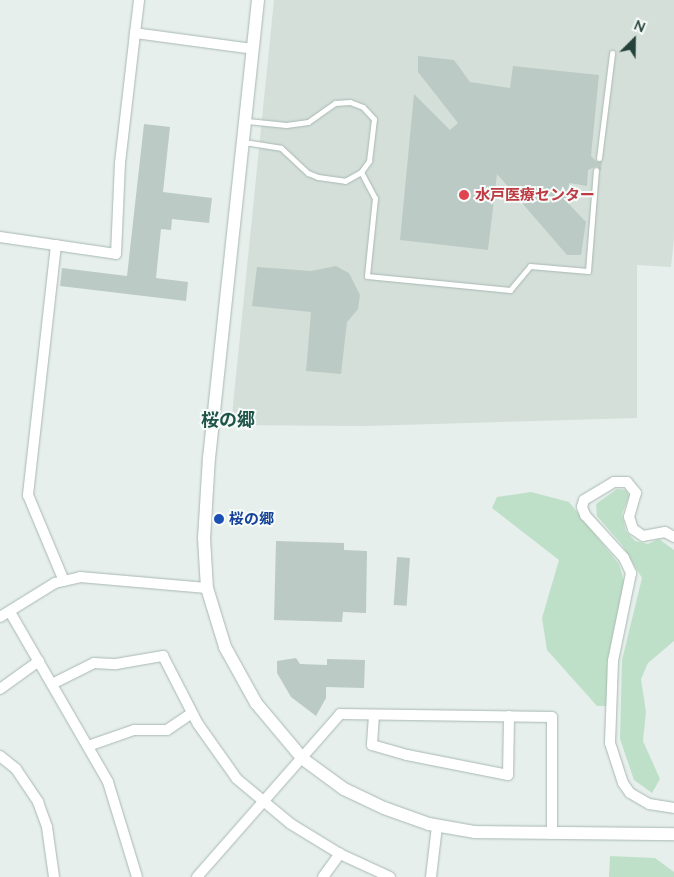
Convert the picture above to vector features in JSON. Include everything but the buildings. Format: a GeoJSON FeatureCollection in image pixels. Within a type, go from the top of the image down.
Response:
{"type":"FeatureCollection","features":[{"type":"Feature","properties":{"kind":"street"},"geometry":{"type":"LineString","coordinates":[[0,237],[116,254],[120,163],[139,0]]}},
{"type":"Feature","properties":{"kind":"street"},"geometry":{"type":"LineString","coordinates":[[258,0],[209,457],[204,538],[207,588],[224,647],[241,680],[275,729],[303,759],[362,798],[406,817],[437,826],[476,832],[674,834]]}},
{"type":"Feature","properties":{"kind":"street"},"geometry":{"type":"LineString","coordinates":[[135,33],[253,49]]}},
{"type":"Feature","properties":{"kind":"street"},"geometry":{"type":"LineString","coordinates":[[56,245],[28,495],[64,581]]}},
{"type":"Feature","properties":{"kind":"street"},"geometry":{"type":"LineString","coordinates":[[674,537],[665,532],[643,536],[633,529],[629,518],[636,493],[627,482],[614,482],[584,500],[582,507],[585,515],[624,558],[631,573],[613,661],[610,743],[623,783],[630,793],[649,804],[674,808]]}},
{"type":"Feature","properties":{"kind":"street"},"geometry":{"type":"LineString","coordinates":[[0,617],[64,581],[80,577],[207,588]]}},
{"type":"Feature","properties":{"kind":"street"},"geometry":{"type":"LineString","coordinates":[[10,612],[108,782],[137,877]]}},
{"type":"Feature","properties":{"kind":"street"},"geometry":{"type":"LineString","coordinates":[[52,684],[94,662],[116,664],[163,656],[192,713],[236,779],[264,803],[340,854],[390,877]]}},
{"type":"Feature","properties":{"kind":"street"},"geometry":{"type":"LineString","coordinates":[[0,689],[39,661]]}},
{"type":"Feature","properties":{"kind":"street"},"geometry":{"type":"LineString","coordinates":[[88,746],[134,730],[167,730],[192,713]]}},
{"type":"Feature","properties":{"kind":"street"},"geometry":{"type":"LineString","coordinates":[[197,877],[303,759],[340,714],[552,717],[552,834]]}},
{"type":"Feature","properties":{"kind":"street"},"geometry":{"type":"LineString","coordinates":[[374,715],[372,745],[406,756],[508,775],[509,716]]}},
{"type":"Feature","properties":{"kind":"street"},"geometry":{"type":"LineString","coordinates":[[0,756],[16,769],[38,802],[47,827],[54,877]]}},
{"type":"Feature","properties":{"kind":"street"},"geometry":{"type":"LineString","coordinates":[[430,877],[437,826]]}},
{"type":"Feature","properties":{"kind":"street"},"geometry":{"type":"LineString","coordinates":[[323,877],[340,854]]}},
{"type":"Feature","properties":{"kind":"lane"},"geometry":{"type":"LineString","coordinates":[[598,158],[612,53]]}},
{"type":"Feature","properties":{"kind":"lane"},"geometry":{"type":"LineString","coordinates":[[244,142],[281,148],[318,177],[345,181],[361,172],[369,162],[374,119],[356,104],[335,103],[308,122],[286,125],[246,121]]}},
{"type":"Feature","properties":{"kind":"lane"},"geometry":{"type":"LineString","coordinates":[[361,172],[374,198],[367,276],[510,290],[530,266],[588,271],[596,170]]}},
{"type":"Feature","properties":{"kind":"shaded area","name":"水戸医療センター"},"geometry":{"type":"Polygon","coordinates":[[[274,0],[674,0],[674,239],[671,267],[637,265],[637,418],[365,426],[231,425],[274,0]]]}},
{"type":"Feature","properties":{"kind":"green space"},"geometry":{"type":"Polygon","coordinates":[[[617,489],[626,490],[629,496],[622,514],[626,531],[635,541],[648,544],[659,539],[674,550],[674,641],[648,663],[641,679],[646,712],[643,741],[660,779],[652,793],[634,780],[620,739],[622,660],[642,578],[622,545],[597,516],[596,504],[617,489]]]}},
{"type":"Feature","properties":{"kind":"green space"},"geometry":{"type":"Polygon","coordinates":[[[531,492],[569,502],[619,564],[624,581],[607,663],[607,706],[597,706],[547,650],[542,618],[559,560],[492,508],[497,497],[531,492]]]}},
{"type":"Feature","properties":{"kind":"green space"},"geometry":{"type":"Polygon","coordinates":[[[610,856],[655,858],[674,872],[674,877],[609,877],[610,856]]]}},
{"type":"Feature","properties":{"kind":"place","name":"水戸医療センター"},"geometry":{"type":"Point","coordinates":[464,195]}},
{"type":"Feature","properties":{"kind":"place","name":"桜の郷"},"geometry":{"type":"Point","coordinates":[219,519]}},
{"type":"Feature","properties":{"kind":"district","name":"桜の郷"},"geometry":{"type":"Point","coordinates":[228,419]}}]}
